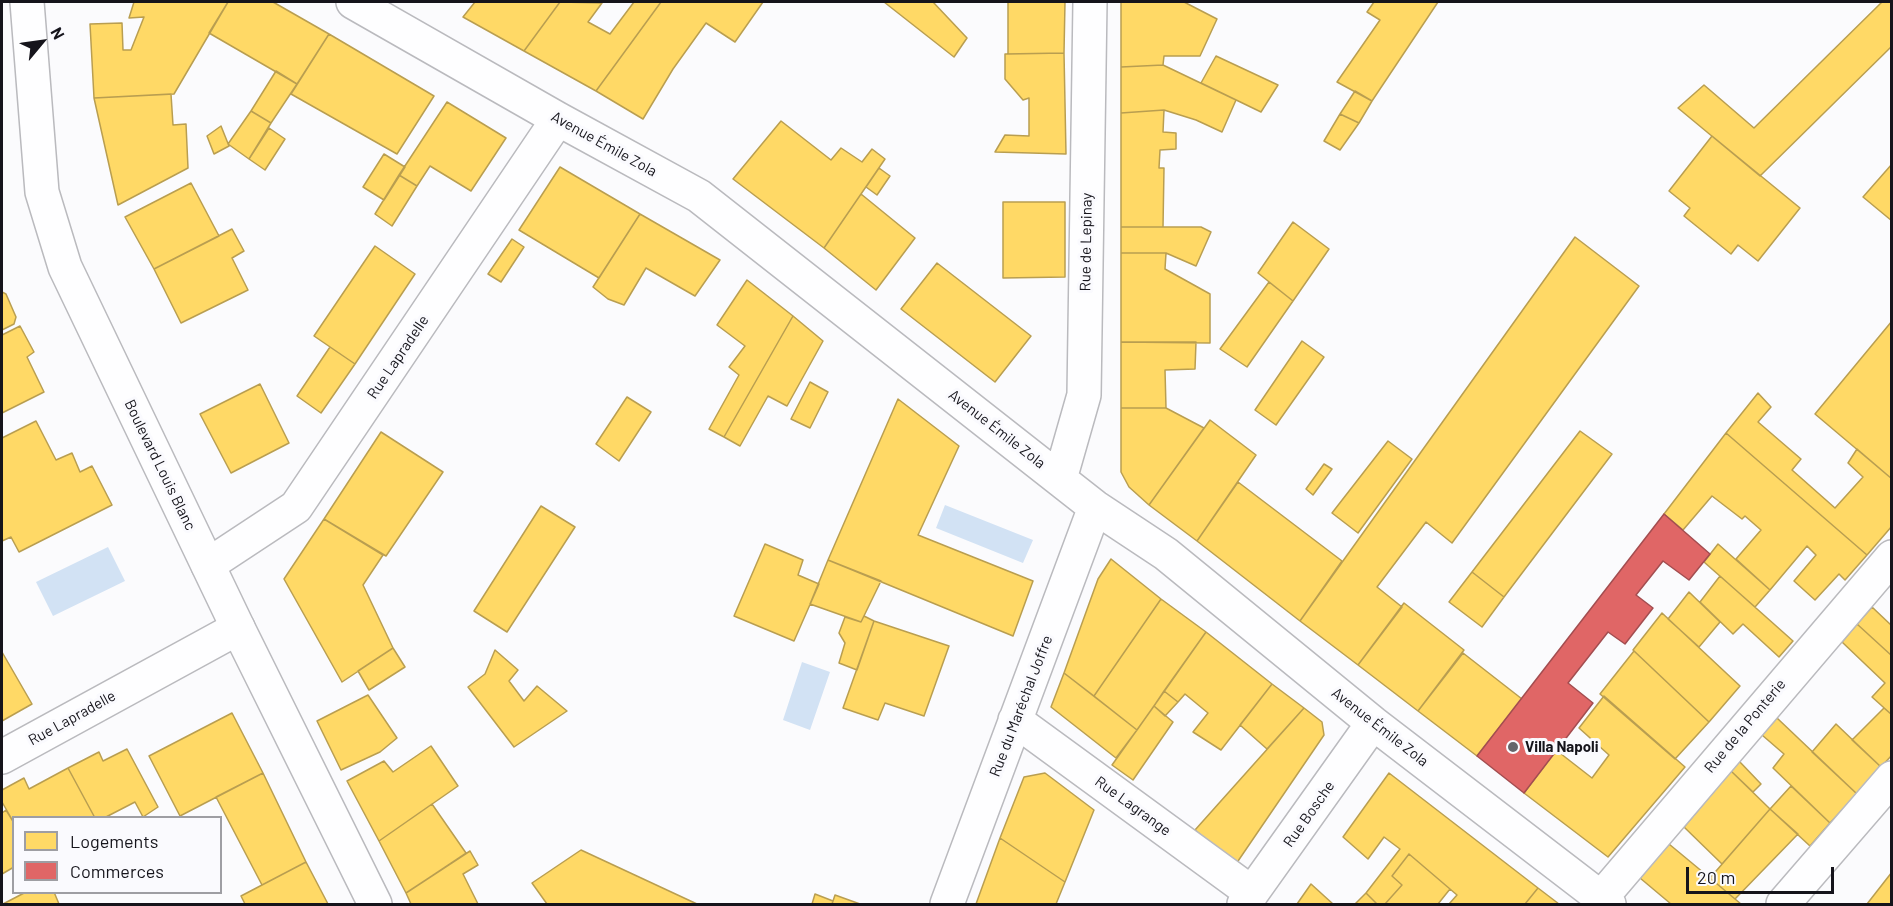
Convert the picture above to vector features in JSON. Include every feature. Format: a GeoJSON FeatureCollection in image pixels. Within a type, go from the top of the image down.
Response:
{"type":"FeatureCollection","features":[{"type":"Feature","properties":{"kind":"street","name":"Boulevard Louis Blanc"},"geometry":{"type":"LineString","coordinates":[[27,2],[42,192],[65,267],[238,628],[375,904]]}},
{"type":"Feature","properties":{"kind":"street","name":"Avenue Émile Zola"},"geometry":{"type":"LineString","coordinates":[[353,2],[699,196],[1095,507],[1166,554],[1373,723],[1605,901]]}},
{"type":"Feature","properties":{"kind":"street","name":"Rue de Lepinay"},"geometry":{"type":"LineString","coordinates":[[1060,479],[1084,395],[1090,2]]}},
{"type":"Feature","properties":{"kind":"street","name":"Rue Lapradelle"},"geometry":{"type":"LineString","coordinates":[[208,566],[296,507],[558,119]]}},
{"type":"Feature","properties":{"kind":"street","name":"Rue du Maréchal Joffre"},"geometry":{"type":"LineString","coordinates":[[948,904],[1095,507]]}},
{"type":"Feature","properties":{"kind":"street","name":"Rue de la Ponterie"},"geometry":{"type":"LineString","coordinates":[[1605,901],[1892,556]]}},
{"type":"Feature","properties":{"kind":"street","name":"Rue Lapradelle"},"geometry":{"type":"LineString","coordinates":[[2,757],[238,628]]}},
{"type":"Feature","properties":{"kind":"street","name":"Rue Lagrange"},"geometry":{"type":"LineString","coordinates":[[1015,720],[1248,899]]}},
{"type":"Feature","properties":{"kind":"street","name":"Rue Bosche"},"geometry":{"type":"LineString","coordinates":[[1248,899],[1373,723]]}},
{"type":"Feature","properties":{"kind":"street"},"geometry":{"type":"LineString","coordinates":[[1783,904],[1892,778]]}},
{"type":"Feature","properties":{"kind":"water"},"geometry":{"type":"Polygon","coordinates":[[[945,505],[1033,540],[1023,563],[936,528],[945,505]]]}},
{"type":"Feature","properties":{"kind":"water"},"geometry":{"type":"Polygon","coordinates":[[[108,547],[125,581],[53,616],[36,582],[108,547]]]}},
{"type":"Feature","properties":{"kind":"water"},"geometry":{"type":"Polygon","coordinates":[[[802,662],[830,672],[810,730],[783,720],[802,662]]]}},
{"type":"Feature","properties":{"kind":"building: Logements"},"geometry":{"type":"Polygon","coordinates":[[[134,2],[228,2],[174,94],[94,98],[90,24],[122,23],[123,50],[131,50],[144,17],[129,18],[134,2]]]}},
{"type":"Feature","properties":{"kind":"building: Logements"},"geometry":{"type":"Polygon","coordinates":[[[228,2],[273,2],[329,34],[297,84],[209,33],[228,2]]]}},
{"type":"Feature","properties":{"kind":"building: Logements"},"geometry":{"type":"Polygon","coordinates":[[[475,2],[560,2],[524,51],[463,17],[475,2]]]}},
{"type":"Feature","properties":{"kind":"building: Logements"},"geometry":{"type":"Polygon","coordinates":[[[560,2],[602,3],[588,22],[610,34],[634,2],[661,2],[596,91],[524,51],[560,2]]]}},
{"type":"Feature","properties":{"kind":"building: Logements"},"geometry":{"type":"Polygon","coordinates":[[[661,2],[763,2],[735,42],[706,23],[673,69],[643,119],[596,91],[661,2]]]}},
{"type":"Feature","properties":{"kind":"building: Logements"},"geometry":{"type":"Polygon","coordinates":[[[884,2],[933,2],[967,38],[954,57],[884,2]]]}},
{"type":"Feature","properties":{"kind":"building: Logements"},"geometry":{"type":"Polygon","coordinates":[[[1008,2],[1065,2],[1064,53],[1008,54],[1008,2]]]}},
{"type":"Feature","properties":{"kind":"building: Logements"},"geometry":{"type":"Polygon","coordinates":[[[1121,2],[1184,2],[1217,19],[1200,56],[1164,56],[1163,65],[1121,67],[1121,2]]]}},
{"type":"Feature","properties":{"kind":"building: Logements"},"geometry":{"type":"Polygon","coordinates":[[[1374,2],[1438,2],[1372,101],[1337,82],[1380,20],[1367,12],[1374,2]]]}},
{"type":"Feature","properties":{"kind":"building: Logements"},"geometry":{"type":"Polygon","coordinates":[[[1882,2],[1892,2],[1892,46],[1760,176],[1678,108],[1704,85],[1754,128],[1882,2]]]}},
{"type":"Feature","properties":{"kind":"building: Logements"},"geometry":{"type":"Polygon","coordinates":[[[329,34],[434,96],[397,154],[291,94],[329,34]]]}},
{"type":"Feature","properties":{"kind":"building: Logements"},"geometry":{"type":"Polygon","coordinates":[[[1064,53],[1066,154],[995,152],[1005,135],[1029,136],[1029,98],[1023,100],[1005,79],[1005,54],[1064,53]]]}},
{"type":"Feature","properties":{"kind":"building: Logements"},"geometry":{"type":"Polygon","coordinates":[[[1216,56],[1278,85],[1261,112],[1201,83],[1216,56]]]}},
{"type":"Feature","properties":{"kind":"building: Logements"},"geometry":{"type":"Polygon","coordinates":[[[1163,65],[1236,100],[1222,132],[1196,120],[1164,110],[1121,113],[1121,67],[1163,65]]]}},
{"type":"Feature","properties":{"kind":"building: Logements"},"geometry":{"type":"Polygon","coordinates":[[[276,71],[297,84],[271,123],[251,111],[276,71]]]}},
{"type":"Feature","properties":{"kind":"building: Logements"},"geometry":{"type":"Polygon","coordinates":[[[1355,91],[1372,101],[1359,123],[1340,114],[1355,91]]]}},
{"type":"Feature","properties":{"kind":"building: Logements"},"geometry":{"type":"Polygon","coordinates":[[[171,94],[173,125],[186,124],[188,168],[118,205],[94,98],[171,94]]]}},
{"type":"Feature","properties":{"kind":"building: Logements"},"geometry":{"type":"Polygon","coordinates":[[[447,102],[506,138],[471,191],[430,166],[417,186],[399,175],[447,102]]]}},
{"type":"Feature","properties":{"kind":"building: Logements"},"geometry":{"type":"Polygon","coordinates":[[[1164,110],[1163,132],[1176,133],[1176,149],[1160,150],[1159,168],[1164,168],[1163,227],[1121,227],[1121,113],[1164,110]]]}},
{"type":"Feature","properties":{"kind":"building: Logements"},"geometry":{"type":"Polygon","coordinates":[[[251,111],[271,123],[249,159],[228,144],[251,111]]]}},
{"type":"Feature","properties":{"kind":"building: Logements"},"geometry":{"type":"Polygon","coordinates":[[[1340,114],[1359,123],[1340,150],[1324,141],[1340,114]]]}},
{"type":"Feature","properties":{"kind":"building: Logements"},"geometry":{"type":"Polygon","coordinates":[[[781,121],[831,160],[841,148],[862,162],[872,149],[885,159],[824,248],[733,179],[781,121]]]}},
{"type":"Feature","properties":{"kind":"building: Logements"},"geometry":{"type":"Polygon","coordinates":[[[221,126],[229,146],[214,154],[207,136],[221,126]]]}},
{"type":"Feature","properties":{"kind":"building: Logements"},"geometry":{"type":"Polygon","coordinates":[[[269,128],[285,139],[265,170],[249,159],[269,128]]]}},
{"type":"Feature","properties":{"kind":"building: Logements"},"geometry":{"type":"Polygon","coordinates":[[[1712,136],[1800,208],[1758,261],[1738,245],[1731,254],[1684,216],[1690,208],[1669,191],[1712,136]]]}},
{"type":"Feature","properties":{"kind":"building: Logements"},"geometry":{"type":"Polygon","coordinates":[[[384,154],[405,167],[384,200],[363,187],[384,154]]]}},
{"type":"Feature","properties":{"kind":"building: Logements"},"geometry":{"type":"Polygon","coordinates":[[[1892,164],[1892,221],[1863,197],[1892,164]]]}},
{"type":"Feature","properties":{"kind":"building: Logements"},"geometry":{"type":"Polygon","coordinates":[[[560,167],[640,214],[599,278],[519,230],[560,167]]]}},
{"type":"Feature","properties":{"kind":"building: Logements"},"geometry":{"type":"Polygon","coordinates":[[[879,168],[890,176],[877,195],[866,187],[879,168]]]}},
{"type":"Feature","properties":{"kind":"building: Logements"},"geometry":{"type":"Polygon","coordinates":[[[399,175],[417,186],[392,226],[375,214],[399,175]]]}},
{"type":"Feature","properties":{"kind":"building: Logements"},"geometry":{"type":"Polygon","coordinates":[[[191,183],[219,236],[154,269],[125,217],[191,183]]]}},
{"type":"Feature","properties":{"kind":"building: Logements"},"geometry":{"type":"Polygon","coordinates":[[[861,194],[915,238],[876,290],[824,248],[861,194]]]}},
{"type":"Feature","properties":{"kind":"building: Logements"},"geometry":{"type":"Polygon","coordinates":[[[1003,202],[1065,202],[1065,277],[1003,278],[1003,202]]]}},
{"type":"Feature","properties":{"kind":"building: Logements"},"geometry":{"type":"Polygon","coordinates":[[[640,214],[720,260],[695,296],[646,268],[624,305],[608,299],[593,287],[640,214]]]}},
{"type":"Feature","properties":{"kind":"building: Logements"},"geometry":{"type":"Polygon","coordinates":[[[1293,222],[1329,249],[1293,301],[1258,273],[1293,222]]]}},
{"type":"Feature","properties":{"kind":"building: Logements"},"geometry":{"type":"Polygon","coordinates":[[[1121,227],[1201,227],[1211,232],[1196,266],[1166,253],[1121,253],[1121,227]]]}},
{"type":"Feature","properties":{"kind":"building: Logements"},"geometry":{"type":"Polygon","coordinates":[[[232,229],[244,251],[232,258],[248,290],[181,323],[154,269],[232,229]]]}},
{"type":"Feature","properties":{"kind":"building: Logements"},"geometry":{"type":"Polygon","coordinates":[[[1575,237],[1639,286],[1452,543],[1426,522],[1377,587],[1402,607],[1358,665],[1300,621],[1575,237]]]}},
{"type":"Feature","properties":{"kind":"building: Logements"},"geometry":{"type":"Polygon","coordinates":[[[512,239],[524,247],[501,282],[488,274],[512,239]]]}},
{"type":"Feature","properties":{"kind":"building: Logements"},"geometry":{"type":"Polygon","coordinates":[[[375,246],[415,274],[355,364],[314,336],[375,246]]]}},
{"type":"Feature","properties":{"kind":"building: Logements"},"geometry":{"type":"Polygon","coordinates":[[[1121,253],[1166,253],[1165,269],[1210,294],[1210,343],[1121,342],[1121,253]]]}},
{"type":"Feature","properties":{"kind":"building: Logements"},"geometry":{"type":"Polygon","coordinates":[[[937,263],[1031,336],[995,382],[901,309],[937,263]]]}},
{"type":"Feature","properties":{"kind":"building: Logements"},"geometry":{"type":"Polygon","coordinates":[[[747,280],[793,316],[724,437],[709,429],[739,375],[729,367],[745,346],[717,325],[747,280]]]}},
{"type":"Feature","properties":{"kind":"building: Logements"},"geometry":{"type":"Polygon","coordinates":[[[1269,282],[1293,301],[1247,367],[1220,349],[1269,282]]]}},
{"type":"Feature","properties":{"kind":"building: Logements"},"geometry":{"type":"Polygon","coordinates":[[[2,292],[6,294],[16,317],[14,324],[2,330],[2,292]]]}},
{"type":"Feature","properties":{"kind":"building: Logements"},"geometry":{"type":"Polygon","coordinates":[[[793,316],[823,341],[787,406],[768,396],[740,446],[724,437],[793,316]]]}},
{"type":"Feature","properties":{"kind":"building: Logements"},"geometry":{"type":"Polygon","coordinates":[[[1892,321],[1892,479],[1815,414],[1892,321]]]}},
{"type":"Feature","properties":{"kind":"building: Logements"},"geometry":{"type":"Polygon","coordinates":[[[20,326],[34,352],[27,357],[44,392],[2,413],[2,335],[20,326]]]}},
{"type":"Feature","properties":{"kind":"building: Logements"},"geometry":{"type":"Polygon","coordinates":[[[1302,341],[1324,357],[1276,425],[1255,410],[1302,341]]]}},
{"type":"Feature","properties":{"kind":"building: Logements"},"geometry":{"type":"Polygon","coordinates":[[[1121,342],[1196,342],[1195,369],[1165,370],[1166,408],[1121,408],[1121,342]]]}},
{"type":"Feature","properties":{"kind":"building: Logements"},"geometry":{"type":"Polygon","coordinates":[[[330,347],[355,364],[321,413],[297,396],[330,347]]]}},
{"type":"Feature","properties":{"kind":"building: Logements"},"geometry":{"type":"Polygon","coordinates":[[[810,382],[828,392],[810,428],[791,419],[810,382]]]}},
{"type":"Feature","properties":{"kind":"building: Logements"},"geometry":{"type":"Polygon","coordinates":[[[260,384],[289,443],[231,473],[200,414],[260,384]]]}},
{"type":"Feature","properties":{"kind":"building: Logements"},"geometry":{"type":"Polygon","coordinates":[[[1758,393],[1771,407],[1758,422],[1801,459],[1792,470],[1835,508],[1863,477],[1848,463],[1857,449],[1892,479],[1892,526],[1867,555],[1726,433],[1758,393]]]}},
{"type":"Feature","properties":{"kind":"building: Logements"},"geometry":{"type":"Polygon","coordinates":[[[627,397],[651,412],[619,461],[596,444],[627,397]]]}},
{"type":"Feature","properties":{"kind":"building: Logements"},"geometry":{"type":"Polygon","coordinates":[[[898,399],[959,446],[918,535],[1033,581],[1013,636],[828,560],[898,399]]]}},
{"type":"Feature","properties":{"kind":"building: Logements"},"geometry":{"type":"Polygon","coordinates":[[[1121,408],[1166,408],[1204,428],[1149,505],[1129,487],[1121,472],[1121,408]]]}},
{"type":"Feature","properties":{"kind":"building: Logements"},"geometry":{"type":"Polygon","coordinates":[[[1210,420],[1256,455],[1197,541],[1149,505],[1210,420]]]}},
{"type":"Feature","properties":{"kind":"building: Logements"},"geometry":{"type":"Polygon","coordinates":[[[36,421],[56,460],[72,453],[80,472],[92,466],[112,505],[19,552],[11,537],[2,541],[2,438],[36,421]]]}},
{"type":"Feature","properties":{"kind":"building: Logements"},"geometry":{"type":"Polygon","coordinates":[[[1580,431],[1612,454],[1504,597],[1472,572],[1580,431]]]}},
{"type":"Feature","properties":{"kind":"building: Logements"},"geometry":{"type":"Polygon","coordinates":[[[381,432],[443,472],[386,556],[324,519],[381,432]]]}},
{"type":"Feature","properties":{"kind":"building: Logements"},"geometry":{"type":"Polygon","coordinates":[[[1726,433],[1867,555],[1845,580],[1839,574],[1815,600],[1794,581],[1816,555],[1807,546],[1770,590],[1736,559],[1761,530],[1745,516],[1742,519],[1712,496],[1683,530],[1664,514],[1726,433]]]}},
{"type":"Feature","properties":{"kind":"building: Logements"},"geometry":{"type":"Polygon","coordinates":[[[1388,441],[1412,459],[1358,533],[1332,513],[1388,441]]]}},
{"type":"Feature","properties":{"kind":"building: Logements"},"geometry":{"type":"Polygon","coordinates":[[[1324,464],[1332,469],[1313,495],[1306,489],[1324,464]]]}},
{"type":"Feature","properties":{"kind":"building: Logements"},"geometry":{"type":"Polygon","coordinates":[[[1238,482],[1342,561],[1300,621],[1197,541],[1238,482]]]}},
{"type":"Feature","properties":{"kind":"building: Logements"},"geometry":{"type":"Polygon","coordinates":[[[541,506],[575,527],[507,632],[474,611],[541,506]]]}},
{"type":"Feature","properties":{"kind":"building: Logements"},"geometry":{"type":"Polygon","coordinates":[[[324,519],[383,555],[363,585],[393,648],[342,682],[284,579],[324,519]]]}},
{"type":"Feature","properties":{"kind":"building: Logements"},"geometry":{"type":"Polygon","coordinates":[[[765,544],[803,560],[798,575],[819,584],[794,641],[734,616],[765,544]]]}},
{"type":"Feature","properties":{"kind":"building: Logements"},"geometry":{"type":"Polygon","coordinates":[[[1718,544],[1770,590],[1755,607],[1704,562],[1718,544]]]}},
{"type":"Feature","properties":{"kind":"building: Logements"},"geometry":{"type":"Polygon","coordinates":[[[1111,559],[1161,599],[1094,696],[1064,673],[1098,579],[1111,559]]]}},
{"type":"Feature","properties":{"kind":"building: Logements"},"geometry":{"type":"Polygon","coordinates":[[[828,560],[881,581],[861,622],[810,604],[828,560]]]}},
{"type":"Feature","properties":{"kind":"building: Logements"},"geometry":{"type":"Polygon","coordinates":[[[1472,572],[1504,597],[1482,627],[1449,602],[1472,572]]]}},
{"type":"Feature","properties":{"kind":"building: Logements"},"geometry":{"type":"Polygon","coordinates":[[[1720,576],[1793,641],[1779,657],[1743,624],[1733,634],[1700,602],[1720,576]]]}},
{"type":"Feature","properties":{"kind":"building: Logements"},"geometry":{"type":"Polygon","coordinates":[[[1689,592],[1720,622],[1699,647],[1668,619],[1689,592]]]}},
{"type":"Feature","properties":{"kind":"building: Logements"},"geometry":{"type":"Polygon","coordinates":[[[1161,599],[1206,632],[1137,730],[1094,696],[1161,599]]]}},
{"type":"Feature","properties":{"kind":"building: Logements"},"geometry":{"type":"Polygon","coordinates":[[[1404,603],[1464,650],[1418,711],[1358,665],[1404,603]]]}},
{"type":"Feature","properties":{"kind":"building: Logements"},"geometry":{"type":"Polygon","coordinates":[[[1872,607],[1892,626],[1892,656],[1857,624],[1872,607]]]}},
{"type":"Feature","properties":{"kind":"building: Logements"},"geometry":{"type":"Polygon","coordinates":[[[1662,613],[1740,686],[1709,722],[1633,650],[1662,613]]]}},
{"type":"Feature","properties":{"kind":"building: Logements"},"geometry":{"type":"Polygon","coordinates":[[[864,616],[874,621],[857,670],[839,663],[845,643],[839,633],[845,617],[861,622],[864,616]]]}},
{"type":"Feature","properties":{"kind":"building: Logements"},"geometry":{"type":"Polygon","coordinates":[[[874,621],[949,646],[924,716],[885,703],[878,720],[843,708],[874,621]]]}},
{"type":"Feature","properties":{"kind":"building: Logements"},"geometry":{"type":"Polygon","coordinates":[[[1857,624],[1892,656],[1892,715],[1872,697],[1885,683],[1842,642],[1857,624]]]}},
{"type":"Feature","properties":{"kind":"building: Logements"},"geometry":{"type":"Polygon","coordinates":[[[1206,632],[1272,684],[1221,750],[1193,732],[1208,713],[1185,694],[1178,702],[1164,691],[1206,632]]]}},
{"type":"Feature","properties":{"kind":"building: Logements"},"geometry":{"type":"Polygon","coordinates":[[[393,648],[405,667],[369,690],[358,671],[393,648]]]}},
{"type":"Feature","properties":{"kind":"building: Logements"},"geometry":{"type":"Polygon","coordinates":[[[495,650],[518,670],[509,681],[524,701],[537,686],[567,711],[514,747],[468,687],[485,674],[495,650]]]}},
{"type":"Feature","properties":{"kind":"building: Logements"},"geometry":{"type":"Polygon","coordinates":[[[1634,651],[1709,722],[1675,759],[1600,694],[1634,651]]]}},
{"type":"Feature","properties":{"kind":"building: Logements"},"geometry":{"type":"Polygon","coordinates":[[[2,652],[32,704],[2,721],[2,652]]]}},
{"type":"Feature","properties":{"kind":"building: Logements"},"geometry":{"type":"Polygon","coordinates":[[[1463,653],[1522,699],[1477,756],[1418,711],[1463,653]]]}},
{"type":"Feature","properties":{"kind":"building: Logements"},"geometry":{"type":"Polygon","coordinates":[[[1064,673],[1137,730],[1116,758],[1051,707],[1064,673]]]}},
{"type":"Feature","properties":{"kind":"building: Logements"},"geometry":{"type":"Polygon","coordinates":[[[1272,684],[1304,708],[1267,749],[1240,725],[1272,684]]]}},
{"type":"Feature","properties":{"kind":"building: Logements"},"geometry":{"type":"Polygon","coordinates":[[[1164,691],[1178,702],[1165,716],[1154,706],[1164,691]]]}},
{"type":"Feature","properties":{"kind":"building: Logements"},"geometry":{"type":"Polygon","coordinates":[[[368,695],[397,738],[380,752],[341,770],[317,721],[368,695]]]}},
{"type":"Feature","properties":{"kind":"building: Logements"},"geometry":{"type":"Polygon","coordinates":[[[1604,696],[1685,767],[1608,857],[1524,793],[1556,750],[1592,778],[1609,755],[1579,728],[1604,696]]]}},
{"type":"Feature","properties":{"kind":"building: Logements"},"geometry":{"type":"Polygon","coordinates":[[[1154,706],[1173,722],[1133,780],[1112,765],[1154,706]]]}},
{"type":"Feature","properties":{"kind":"building: Logements"},"geometry":{"type":"Polygon","coordinates":[[[1304,708],[1322,722],[1324,735],[1236,864],[1195,830],[1304,708]]]}},
{"type":"Feature","properties":{"kind":"building: Logements"},"geometry":{"type":"Polygon","coordinates":[[[1884,708],[1892,715],[1892,755],[1881,767],[1852,740],[1884,708]]]}},
{"type":"Feature","properties":{"kind":"building: Logements"},"geometry":{"type":"Polygon","coordinates":[[[232,713],[263,773],[180,816],[149,756],[232,713]]]}},
{"type":"Feature","properties":{"kind":"building: Logements"},"geometry":{"type":"Polygon","coordinates":[[[1777,718],[1857,794],[1830,823],[1773,768],[1784,754],[1762,735],[1777,718]]]}},
{"type":"Feature","properties":{"kind":"building: Logements"},"geometry":{"type":"Polygon","coordinates":[[[1836,724],[1881,767],[1857,794],[1812,752],[1836,724]]]}},
{"type":"Feature","properties":{"kind":"building: Logements"},"geometry":{"type":"Polygon","coordinates":[[[431,746],[458,786],[379,841],[347,781],[384,761],[393,772],[431,746]]]}},
{"type":"Feature","properties":{"kind":"building: Logements"},"geometry":{"type":"Polygon","coordinates":[[[127,749],[158,807],[142,816],[135,802],[108,816],[94,816],[68,768],[99,752],[103,761],[127,749]]]}},
{"type":"Feature","properties":{"kind":"building: Logements"},"geometry":{"type":"Polygon","coordinates":[[[1739,761],[1761,784],[1753,792],[1731,771],[1739,761]]]}},
{"type":"Feature","properties":{"kind":"building: Logements"},"geometry":{"type":"Polygon","coordinates":[[[68,768],[94,816],[12,816],[12,820],[2,802],[2,790],[24,778],[29,789],[68,768]]]}},
{"type":"Feature","properties":{"kind":"building: Logements"},"geometry":{"type":"Polygon","coordinates":[[[1731,771],[1770,809],[1722,864],[1684,827],[1731,771]]]}},
{"type":"Feature","properties":{"kind":"building: Logements"},"geometry":{"type":"Polygon","coordinates":[[[263,773],[306,862],[262,885],[216,797],[263,773]]]}},
{"type":"Feature","properties":{"kind":"building: Logements"},"geometry":{"type":"Polygon","coordinates":[[[1045,773],[1094,810],[1065,882],[1000,838],[1024,777],[1045,773]]]}},
{"type":"Feature","properties":{"kind":"building: Logements"},"geometry":{"type":"Polygon","coordinates":[[[1389,773],[1538,888],[1525,904],[1449,904],[1457,895],[1409,854],[1392,876],[1402,885],[1385,904],[1377,904],[1366,893],[1400,849],[1384,837],[1368,859],[1343,837],[1389,773]]]}},
{"type":"Feature","properties":{"kind":"building: Logements"},"geometry":{"type":"Polygon","coordinates":[[[1791,786],[1830,823],[1810,846],[1770,809],[1791,786]]]}},
{"type":"Feature","properties":{"kind":"building: Logements"},"geometry":{"type":"Polygon","coordinates":[[[432,804],[466,853],[406,893],[379,841],[432,804]]]}},
{"type":"Feature","properties":{"kind":"building: Logements"},"geometry":{"type":"Polygon","coordinates":[[[1770,809],[1798,834],[1735,899],[1710,878],[1770,809]]]}},
{"type":"Feature","properties":{"kind":"building: Logements"},"geometry":{"type":"Polygon","coordinates":[[[6,810],[12,820],[12,868],[2,874],[2,813],[6,810]]]}},
{"type":"Feature","properties":{"kind":"building: Logements"},"geometry":{"type":"Polygon","coordinates":[[[1000,838],[1065,882],[1056,904],[976,904],[1000,838]]]}},
{"type":"Feature","properties":{"kind":"building: Logements"},"geometry":{"type":"Polygon","coordinates":[[[1669,844],[1741,904],[1671,904],[1640,878],[1669,844]]]}},
{"type":"Feature","properties":{"kind":"building: Logements"},"geometry":{"type":"Polygon","coordinates":[[[581,850],[697,904],[547,904],[532,883],[581,850]]]}},
{"type":"Feature","properties":{"kind":"building: Logements"},"geometry":{"type":"Polygon","coordinates":[[[470,851],[478,865],[463,874],[478,904],[411,904],[406,893],[470,851]]]}},
{"type":"Feature","properties":{"kind":"building: Logements"},"geometry":{"type":"Polygon","coordinates":[[[1409,854],[1450,889],[1438,904],[1385,904],[1402,885],[1392,876],[1409,854]]]}},
{"type":"Feature","properties":{"kind":"building: Logements"},"geometry":{"type":"Polygon","coordinates":[[[306,862],[328,904],[245,904],[241,896],[306,862]]]}},
{"type":"Feature","properties":{"kind":"building: Logements"},"geometry":{"type":"Polygon","coordinates":[[[1892,872],[1892,904],[1867,904],[1892,872]]]}},
{"type":"Feature","properties":{"kind":"building: Logements"},"geometry":{"type":"Polygon","coordinates":[[[1311,884],[1333,904],[1297,904],[1311,884]]]}},
{"type":"Feature","properties":{"kind":"building: Logements"},"geometry":{"type":"Polygon","coordinates":[[[1538,888],[1559,904],[1525,904],[1538,888]]]}},
{"type":"Feature","properties":{"kind":"building: Logements"},"geometry":{"type":"Polygon","coordinates":[[[1366,893],[1377,904],[1355,904],[1366,893]]]}},
{"type":"Feature","properties":{"kind":"building: Logements"},"geometry":{"type":"Polygon","coordinates":[[[22,894],[55,894],[59,904],[3,904],[22,894]]]}},
{"type":"Feature","properties":{"kind":"building: Logements"},"geometry":{"type":"Polygon","coordinates":[[[815,894],[833,901],[832,904],[812,904],[815,894]]]}},
{"type":"Feature","properties":{"kind":"building: Logements"},"geometry":{"type":"Polygon","coordinates":[[[835,895],[860,904],[832,904],[835,895]]]}},
{"type":"Feature","properties":{"kind":"building: Commerces"},"geometry":{"type":"Polygon","coordinates":[[[1664,514],[1710,554],[1689,580],[1663,561],[1636,595],[1653,608],[1625,644],[1608,632],[1568,683],[1593,703],[1524,793],[1477,756],[1664,514]]]}},
{"type":"Feature","properties":{"kind":"place","name":"Villa Napoli"},"geometry":{"type":"Point","coordinates":[1513,747]}}]}
